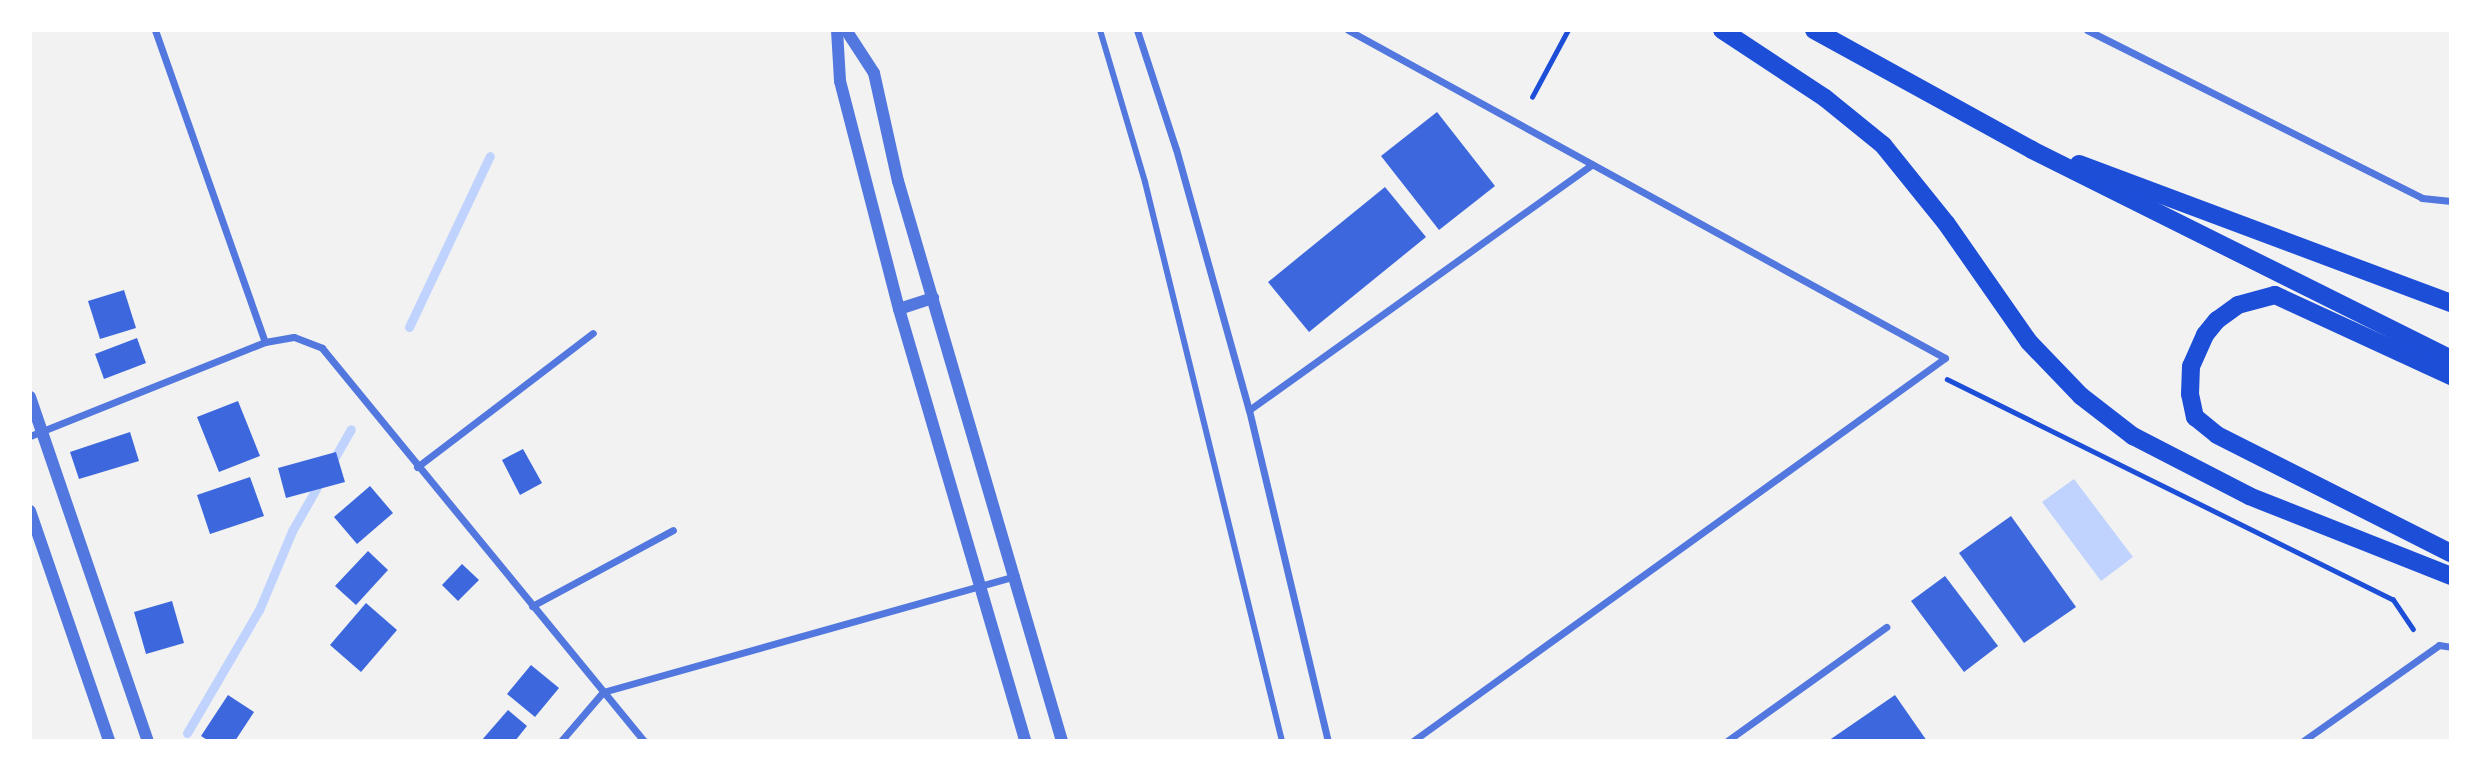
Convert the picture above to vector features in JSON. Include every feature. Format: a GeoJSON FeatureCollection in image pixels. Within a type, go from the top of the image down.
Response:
{"type":"FeatureCollection","features":[{"type":"Feature","properties":{"kind":"main road"},"geometry":{"type":"LineString","coordinates":[[1722,30],[1825,98],[1883,145],[1946,223],[2029,342],[2081,396],[2133,436],[2249,496],[2451,576]]}},
{"type":"Feature","properties":{"kind":"main road"},"geometry":{"type":"LineString","coordinates":[[1814,30],[2032,150],[2451,359]]}},
{"type":"Feature","properties":{"kind":"main road"},"geometry":{"type":"LineString","coordinates":[[2032,150],[2115,175],[2451,303]]}},
{"type":"Feature","properties":{"kind":"main road"},"geometry":{"type":"LineString","coordinates":[[2451,376],[2274,295],[2238,305],[2217,320],[2191,366],[2190,394],[2196,416],[2217,435],[2451,553]]}},
{"type":"Feature","properties":{"kind":"street"},"geometry":{"type":"LineString","coordinates":[[155,30],[265,342]]}},
{"type":"Feature","properties":{"kind":"street"},"geometry":{"type":"LineString","coordinates":[[837,30],[840,81],[899,309],[1025,741]]}},
{"type":"Feature","properties":{"kind":"street"},"geometry":{"type":"LineString","coordinates":[[846,30],[874,72],[898,181],[1016,576],[1062,741]]}},
{"type":"Feature","properties":{"kind":"street"},"geometry":{"type":"LineString","coordinates":[[1100,30],[1145,182],[1282,741]]}},
{"type":"Feature","properties":{"kind":"street"},"geometry":{"type":"LineString","coordinates":[[1137,30],[1176,149],[1249,410],[1328,741]]}},
{"type":"Feature","properties":{"kind":"street"},"geometry":{"type":"LineString","coordinates":[[1348,30],[1945,358],[1413,741]]}},
{"type":"Feature","properties":{"kind":"street"},"geometry":{"type":"LineString","coordinates":[[2087,30],[2422,198],[2451,201]]}},
{"type":"Feature","properties":{"kind":"street"},"geometry":{"type":"LineString","coordinates":[[1249,410],[1592,164]]}},
{"type":"Feature","properties":{"kind":"street"},"geometry":{"type":"LineString","coordinates":[[899,309],[933,298]]}},
{"type":"Feature","properties":{"kind":"street"},"geometry":{"type":"LineString","coordinates":[[417,467],[593,333]]}},
{"type":"Feature","properties":{"kind":"street"},"geometry":{"type":"LineString","coordinates":[[35,434],[265,342],[294,338],[322,348],[644,741]]}},
{"type":"Feature","properties":{"kind":"street"},"geometry":{"type":"LineString","coordinates":[[30,397],[35,434],[148,741]]}},
{"type":"Feature","properties":{"kind":"street"},"geometry":{"type":"LineString","coordinates":[[30,511],[109,741]]}},
{"type":"Feature","properties":{"kind":"street"},"geometry":{"type":"LineString","coordinates":[[532,606],[673,530]]}},
{"type":"Feature","properties":{"kind":"street"},"geometry":{"type":"LineString","coordinates":[[561,741],[603,692],[1016,576]]}},
{"type":"Feature","properties":{"kind":"street"},"geometry":{"type":"LineString","coordinates":[[1727,741],[1886,627]]}},
{"type":"Feature","properties":{"kind":"street"},"geometry":{"type":"LineString","coordinates":[[2303,741],[2439,645],[2451,647]]}},
{"type":"Feature","properties":{"kind":"path"},"geometry":{"type":"LineString","coordinates":[[1532,97],[1568,30]]}},
{"type":"Feature","properties":{"kind":"path"},"geometry":{"type":"LineString","coordinates":[[1943,377],[2393,599],[2413,629]]}},
{"type":"Feature","properties":{"kind":"water"},"geometry":{"type":"Polygon","coordinates":[[[2074,479],[2133,557],[2101,581],[2042,502],[2074,479]]]}},
{"type":"Feature","properties":{"kind":"building"},"geometry":{"type":"Polygon","coordinates":[[[1437,112],[1495,186],[1439,230],[1381,156],[1437,112]]]}},
{"type":"Feature","properties":{"kind":"building"},"geometry":{"type":"Polygon","coordinates":[[[1385,187],[1426,237],[1309,332],[1268,282],[1385,187]]]}},
{"type":"Feature","properties":{"kind":"building"},"geometry":{"type":"Polygon","coordinates":[[[124,290],[136,328],[100,339],[88,301],[124,290]]]}},
{"type":"Feature","properties":{"kind":"building"},"geometry":{"type":"Polygon","coordinates":[[[137,338],[146,363],[104,379],[95,354],[137,338]]]}},
{"type":"Feature","properties":{"kind":"building"},"geometry":{"type":"Polygon","coordinates":[[[238,401],[260,456],[219,472],[197,417],[238,401]]]}},
{"type":"Feature","properties":{"kind":"building"},"geometry":{"type":"Polygon","coordinates":[[[130,432],[139,461],[79,479],[70,452],[130,432]]]}},
{"type":"Feature","properties":{"kind":"building"},"geometry":{"type":"Polygon","coordinates":[[[523,449],[542,483],[520,495],[502,460],[523,449]]]}},
{"type":"Feature","properties":{"kind":"building"},"geometry":{"type":"Polygon","coordinates":[[[336,452],[345,482],[286,498],[278,468],[336,452]]]}},
{"type":"Feature","properties":{"kind":"building"},"geometry":{"type":"Polygon","coordinates":[[[250,477],[264,516],[210,534],[197,495],[250,477]]]}},
{"type":"Feature","properties":{"kind":"building"},"geometry":{"type":"Polygon","coordinates":[[[370,486],[393,513],[357,544],[334,517],[370,486]]]}},
{"type":"Feature","properties":{"kind":"building"},"geometry":{"type":"Polygon","coordinates":[[[2011,516],[2076,607],[2024,643],[1959,553],[2011,516]]]}},
{"type":"Feature","properties":{"kind":"building"},"geometry":{"type":"Polygon","coordinates":[[[368,551],[388,570],[356,605],[335,586],[368,551]]]}},
{"type":"Feature","properties":{"kind":"building"},"geometry":{"type":"Polygon","coordinates":[[[462,564],[479,580],[458,601],[442,585],[462,564]]]}},
{"type":"Feature","properties":{"kind":"building"},"geometry":{"type":"Polygon","coordinates":[[[1945,576],[1998,646],[1964,672],[1911,601],[1945,576]]]}},
{"type":"Feature","properties":{"kind":"building"},"geometry":{"type":"Polygon","coordinates":[[[172,601],[184,643],[146,654],[134,612],[172,601]]]}},
{"type":"Feature","properties":{"kind":"building"},"geometry":{"type":"Polygon","coordinates":[[[366,603],[397,630],[361,672],[330,645],[366,603]]]}},
{"type":"Feature","properties":{"kind":"building"},"geometry":{"type":"Polygon","coordinates":[[[531,665],[559,688],[535,717],[507,694],[531,665]]]}},
{"type":"Feature","properties":{"kind":"building"},"geometry":{"type":"Polygon","coordinates":[[[228,695],[254,712],[235,741],[209,741],[201,736],[228,695]]]}},
{"type":"Feature","properties":{"kind":"building"},"geometry":{"type":"Polygon","coordinates":[[[1895,695],[1927,741],[1828,741],[1895,695]]]}},
{"type":"Feature","properties":{"kind":"building"},"geometry":{"type":"Polygon","coordinates":[[[508,710],[527,726],[515,741],[481,741],[508,710]]]}},
{"type":"Feature","properties":{"kind":"waterway"},"geometry":{"type":"LineString","coordinates":[[409,327],[490,156]]}},
{"type":"Feature","properties":{"kind":"waterway"},"geometry":{"type":"LineString","coordinates":[[331,464],[351,429]]}},
{"type":"Feature","properties":{"kind":"waterway"},"geometry":{"type":"LineString","coordinates":[[187,733],[259,610],[292,531],[320,482]]}}]}
